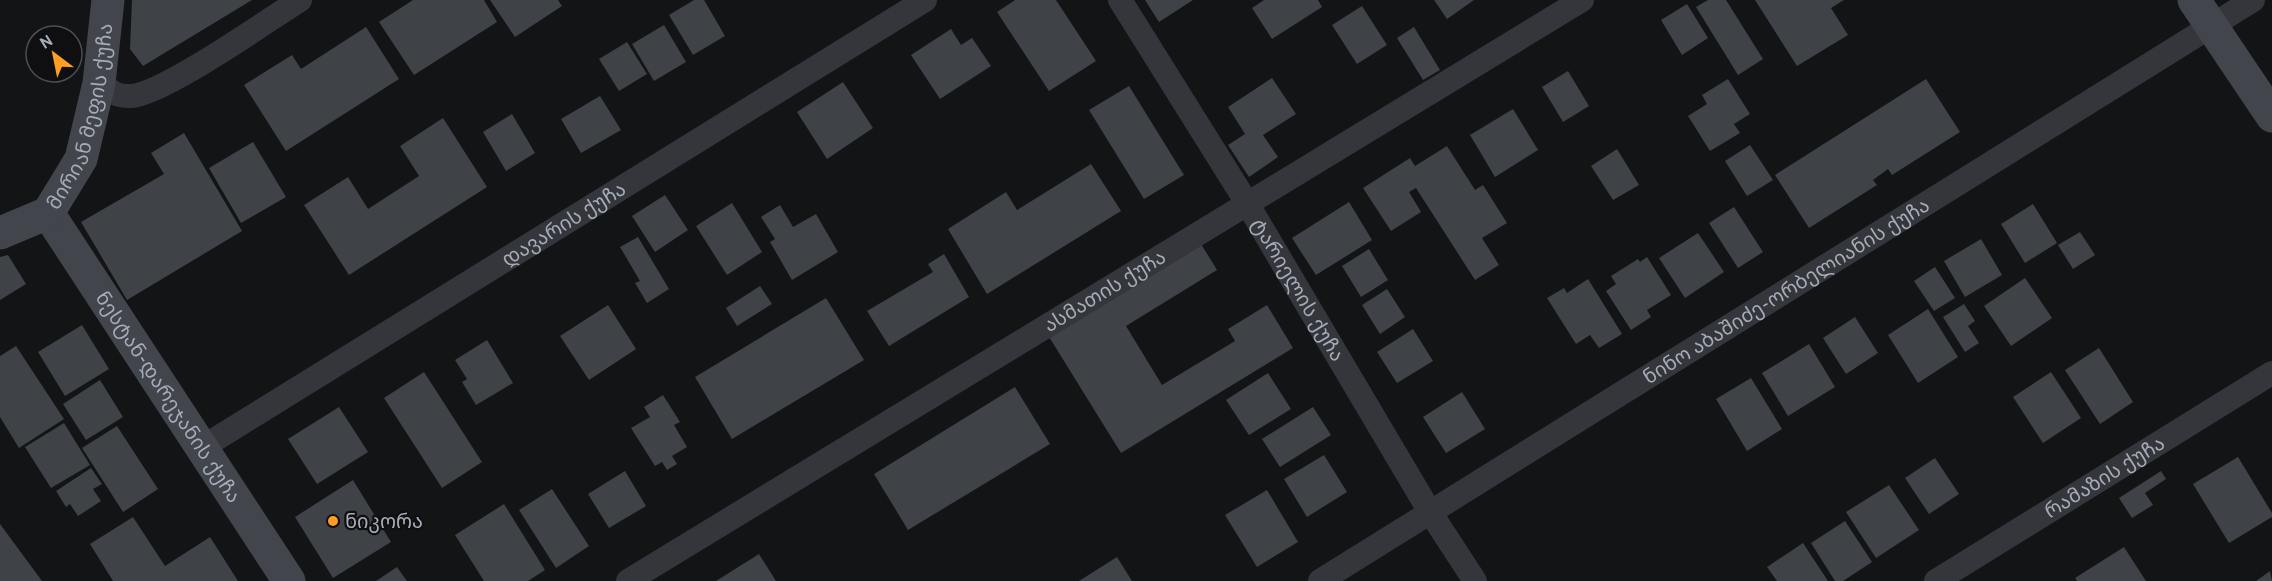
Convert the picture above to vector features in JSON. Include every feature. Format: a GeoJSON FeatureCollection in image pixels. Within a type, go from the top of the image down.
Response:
{"type":"FeatureCollection","features":[{"type":"Feature","properties":{"kind":"street","name":"მირიან მეფის ქუჩა"},"geometry":{"type":"LineString","coordinates":[[0,233],[48,213],[81,159],[99,83],[108,0]]}},
{"type":"Feature","properties":{"kind":"street"},"geometry":{"type":"LineString","coordinates":[[99,83],[114,95],[133,96],[164,85],[300,0]]}},
{"type":"Feature","properties":{"kind":"street","name":"დავარის ქუჩა"},"geometry":{"type":"LineString","coordinates":[[203,447],[925,0]]}},
{"type":"Feature","properties":{"kind":"street","name":"ტარიელის ქუჩა"},"geometry":{"type":"LineString","coordinates":[[1120,0],[1246,203],[1430,512],[1475,581]]}},
{"type":"Feature","properties":{"kind":"street","name":"ასმათის ქუჩა"},"geometry":{"type":"LineString","coordinates":[[628,581],[1582,0]]}},
{"type":"Feature","properties":{"kind":"street","name":"ნინო აბაშიძე-ორბელიანის ქუჩა"},"geometry":{"type":"LineString","coordinates":[[1320,581],[2202,13],[2253,0]]}},
{"type":"Feature","properties":{"kind":"street"},"geometry":{"type":"LineString","coordinates":[[2202,13],[2272,116]]}},
{"type":"Feature","properties":{"kind":"street","name":"ნესტან-დარეჯანის ქუჩა"},"geometry":{"type":"LineString","coordinates":[[48,213],[290,581]]}},
{"type":"Feature","properties":{"kind":"street","name":"რამაზის ქუჩა"},"geometry":{"type":"LineString","coordinates":[[1936,581],[2272,372]]}},
{"type":"Feature","properties":{"kind":"building"},"geometry":{"type":"Polygon","coordinates":[[[132,0],[252,0],[143,66],[130,49],[132,0]]]}},
{"type":"Feature","properties":{"kind":"building"},"geometry":{"type":"Polygon","coordinates":[[[413,0],[484,0],[497,22],[414,75],[379,22],[413,0]]]}},
{"type":"Feature","properties":{"kind":"building"},"geometry":{"type":"Polygon","coordinates":[[[490,0],[558,0],[562,6],[515,37],[490,0]]]}},
{"type":"Feature","properties":{"kind":"building"},"geometry":{"type":"Polygon","coordinates":[[[694,0],[704,0],[725,36],[693,55],[669,15],[694,0]]]}},
{"type":"Feature","properties":{"kind":"building"},"geometry":{"type":"Polygon","coordinates":[[[1015,0],[1056,0],[1096,61],[1049,91],[997,12],[1015,0]]]}},
{"type":"Feature","properties":{"kind":"building"},"geometry":{"type":"Polygon","coordinates":[[[1145,0],[1193,0],[1159,22],[1145,0]]]}},
{"type":"Feature","properties":{"kind":"building"},"geometry":{"type":"Polygon","coordinates":[[[1264,0],[1318,0],[1322,7],[1272,39],[1252,8],[1264,0]]]}},
{"type":"Feature","properties":{"kind":"building"},"geometry":{"type":"Polygon","coordinates":[[[1434,0],[1474,0],[1447,19],[1434,0]]]}},
{"type":"Feature","properties":{"kind":"building"},"geometry":{"type":"Polygon","coordinates":[[[1708,0],[1726,0],[1763,59],[1738,75],[1696,7],[1708,0]]]}},
{"type":"Feature","properties":{"kind":"building"},"geometry":{"type":"Polygon","coordinates":[[[1755,0],[1844,0],[1831,8],[1848,35],[1797,66],[1755,0]]]}},
{"type":"Feature","properties":{"kind":"building"},"geometry":{"type":"Polygon","coordinates":[[[1687,4],[1708,38],[1682,55],[1661,20],[1687,4]]]}},
{"type":"Feature","properties":{"kind":"building"},"geometry":{"type":"Polygon","coordinates":[[[1362,6],[1387,45],[1357,64],[1332,25],[1362,6]]]}},
{"type":"Feature","properties":{"kind":"building"},"geometry":{"type":"Polygon","coordinates":[[[664,25],[686,62],[654,81],[632,44],[664,25]]]}},
{"type":"Feature","properties":{"kind":"building"},"geometry":{"type":"Polygon","coordinates":[[[366,27],[399,79],[286,151],[244,85],[292,55],[301,69],[366,27]]]}},
{"type":"Feature","properties":{"kind":"building"},"geometry":{"type":"Polygon","coordinates":[[[1414,27],[1440,70],[1423,80],[1397,38],[1414,27]]]}},
{"type":"Feature","properties":{"kind":"building"},"geometry":{"type":"Polygon","coordinates":[[[951,29],[961,45],[972,38],[991,66],[940,99],[911,55],[951,29]]]}},
{"type":"Feature","properties":{"kind":"building"},"geometry":{"type":"Polygon","coordinates":[[[627,42],[647,74],[619,91],[599,59],[627,42]]]}},
{"type":"Feature","properties":{"kind":"building"},"geometry":{"type":"Polygon","coordinates":[[[1568,71],[1589,106],[1563,122],[1542,87],[1568,71]]]}},
{"type":"Feature","properties":{"kind":"building"},"geometry":{"type":"Polygon","coordinates":[[[1272,78],[1296,114],[1263,135],[1278,157],[1249,177],[1228,145],[1245,134],[1228,107],[1272,78]]]}},
{"type":"Feature","properties":{"kind":"building"},"geometry":{"type":"Polygon","coordinates":[[[1728,79],[1750,114],[1734,124],[1740,133],[1710,151],[1688,116],[1707,104],[1702,95],[1728,79]]]}},
{"type":"Feature","properties":{"kind":"building"},"geometry":{"type":"Polygon","coordinates":[[[1926,79],[1960,132],[1892,175],[1888,169],[1873,180],[1877,185],[1809,228],[1775,175],[1926,79]]]}},
{"type":"Feature","properties":{"kind":"building"},"geometry":{"type":"Polygon","coordinates":[[[843,82],[873,128],[827,159],[797,112],[843,82]]]}},
{"type":"Feature","properties":{"kind":"building"},"geometry":{"type":"Polygon","coordinates":[[[1129,86],[1184,175],[1144,199],[1089,110],[1129,86]]]}},
{"type":"Feature","properties":{"kind":"building"},"geometry":{"type":"Polygon","coordinates":[[[600,96],[621,130],[581,153],[561,119],[600,96]]]}},
{"type":"Feature","properties":{"kind":"building"},"geometry":{"type":"Polygon","coordinates":[[[1513,109],[1538,150],[1495,177],[1470,135],[1513,109]]]}},
{"type":"Feature","properties":{"kind":"building"},"geometry":{"type":"Polygon","coordinates":[[[512,114],[535,153],[506,171],[483,132],[512,114]]]}},
{"type":"Feature","properties":{"kind":"building"},"geometry":{"type":"Polygon","coordinates":[[[443,118],[487,187],[349,275],[304,205],[348,177],[368,209],[419,176],[400,146],[443,118]]]}},
{"type":"Feature","properties":{"kind":"building"},"geometry":{"type":"Polygon","coordinates":[[[184,133],[242,231],[127,300],[81,222],[164,174],[151,153],[184,133]]]}},
{"type":"Feature","properties":{"kind":"building"},"geometry":{"type":"Polygon","coordinates":[[[253,142],[286,197],[241,223],[209,168],[253,142]]]}},
{"type":"Feature","properties":{"kind":"building"},"geometry":{"type":"Polygon","coordinates":[[[1750,145],[1773,180],[1747,196],[1725,161],[1750,145]]]}},
{"type":"Feature","properties":{"kind":"building"},"geometry":{"type":"Polygon","coordinates":[[[1447,146],[1475,190],[1483,185],[1507,223],[1482,238],[1499,265],[1475,280],[1416,188],[1409,192],[1421,212],[1391,231],[1363,188],[1410,158],[1415,166],[1447,146]]]}},
{"type":"Feature","properties":{"kind":"building"},"geometry":{"type":"Polygon","coordinates":[[[1617,149],[1639,185],[1613,200],[1591,166],[1617,149]]]}},
{"type":"Feature","properties":{"kind":"building"},"geometry":{"type":"Polygon","coordinates":[[[1091,164],[1121,211],[987,294],[948,229],[1006,192],[1017,210],[1091,164]]]}},
{"type":"Feature","properties":{"kind":"building"},"geometry":{"type":"Polygon","coordinates":[[[665,195],[688,230],[655,252],[632,216],[665,195]]]}},
{"type":"Feature","properties":{"kind":"building"},"geometry":{"type":"Polygon","coordinates":[[[1349,202],[1372,240],[1316,275],[1292,238],[1349,202]]]}},
{"type":"Feature","properties":{"kind":"building"},"geometry":{"type":"Polygon","coordinates":[[[732,203],[762,252],[727,275],[696,226],[732,203]]]}},
{"type":"Feature","properties":{"kind":"building"},"geometry":{"type":"Polygon","coordinates":[[[2033,204],[2057,243],[2025,263],[2001,224],[2033,204]]]}},
{"type":"Feature","properties":{"kind":"building"},"geometry":{"type":"Polygon","coordinates":[[[780,205],[793,227],[816,214],[838,252],[792,280],[770,242],[775,239],[761,217],[780,205]]]}},
{"type":"Feature","properties":{"kind":"building"},"geometry":{"type":"Polygon","coordinates":[[[1734,207],[1763,252],[1738,268],[1709,223],[1734,207]]]}},
{"type":"Feature","properties":{"kind":"building"},"geometry":{"type":"Polygon","coordinates":[[[2080,232],[2095,255],[2073,269],[2058,245],[2080,232]]]}},
{"type":"Feature","properties":{"kind":"building"},"geometry":{"type":"Polygon","coordinates":[[[1698,233],[1724,272],[1685,298],[1659,258],[1698,233]]]}},
{"type":"Feature","properties":{"kind":"building"},"geometry":{"type":"Polygon","coordinates":[[[638,237],[669,289],[647,303],[635,283],[640,281],[620,247],[638,237]]]}},
{"type":"Feature","properties":{"kind":"building"},"geometry":{"type":"Polygon","coordinates":[[[1198,239],[1217,270],[1126,326],[1162,385],[1235,341],[1228,329],[1267,305],[1293,348],[1121,453],[1046,332],[1198,239]]]}},
{"type":"Feature","properties":{"kind":"building"},"geometry":{"type":"Polygon","coordinates":[[[1981,239],[2002,275],[1965,297],[1944,261],[1981,239]]]}},
{"type":"Feature","properties":{"kind":"building"},"geometry":{"type":"Polygon","coordinates":[[[1369,249],[1388,280],[1361,297],[1342,266],[1369,249]]]}},
{"type":"Feature","properties":{"kind":"building"},"geometry":{"type":"Polygon","coordinates":[[[944,254],[969,297],[889,346],[867,311],[933,272],[928,264],[944,254]]]}},
{"type":"Feature","properties":{"kind":"building"},"geometry":{"type":"Polygon","coordinates":[[[8,255],[26,284],[0,300],[0,257],[8,255]]]}},
{"type":"Feature","properties":{"kind":"building"},"geometry":{"type":"Polygon","coordinates":[[[1647,257],[1671,295],[1647,310],[1651,317],[1631,330],[1606,291],[1616,284],[1611,276],[1638,259],[1640,262],[1647,257]]]}},
{"type":"Feature","properties":{"kind":"building"},"geometry":{"type":"Polygon","coordinates":[[[1935,267],[1955,298],[1934,311],[1914,281],[1935,267]]]}},
{"type":"Feature","properties":{"kind":"building"},"geometry":{"type":"Polygon","coordinates":[[[2025,278],[2052,318],[2011,346],[1984,306],[2025,278]]]}},
{"type":"Feature","properties":{"kind":"building"},"geometry":{"type":"Polygon","coordinates":[[[1588,279],[1622,334],[1599,348],[1590,335],[1576,344],[1547,298],[1564,288],[1567,293],[1588,279]]]}},
{"type":"Feature","properties":{"kind":"building"},"geometry":{"type":"Polygon","coordinates":[[[760,286],[772,304],[737,326],[726,308],[760,286]]]}},
{"type":"Feature","properties":{"kind":"building"},"geometry":{"type":"Polygon","coordinates":[[[1387,289],[1405,317],[1380,334],[1362,305],[1387,289]]]}},
{"type":"Feature","properties":{"kind":"building"},"geometry":{"type":"Polygon","coordinates":[[[826,298],[864,360],[732,439],[695,377],[826,298]]]}},
{"type":"Feature","properties":{"kind":"building"},"geometry":{"type":"Polygon","coordinates":[[[1964,304],[1975,321],[1968,326],[1979,343],[1965,352],[1943,317],[1964,304]]]}},
{"type":"Feature","properties":{"kind":"building"},"geometry":{"type":"Polygon","coordinates":[[[608,305],[636,349],[589,380],[560,336],[608,305]]]}},
{"type":"Feature","properties":{"kind":"building"},"geometry":{"type":"Polygon","coordinates":[[[1928,309],[1958,357],[1918,383],[1888,335],[1928,309]]]}},
{"type":"Feature","properties":{"kind":"building"},"geometry":{"type":"Polygon","coordinates":[[[1855,317],[1878,353],[1846,374],[1823,338],[1855,317]]]}},
{"type":"Feature","properties":{"kind":"building"},"geometry":{"type":"Polygon","coordinates":[[[82,325],[109,369],[65,396],[38,352],[82,325]]]}},
{"type":"Feature","properties":{"kind":"building"},"geometry":{"type":"Polygon","coordinates":[[[1413,329],[1433,361],[1397,383],[1377,352],[1413,329]]]}},
{"type":"Feature","properties":{"kind":"building"},"geometry":{"type":"Polygon","coordinates":[[[487,340],[513,383],[476,405],[462,382],[467,379],[455,360],[487,340]]]}},
{"type":"Feature","properties":{"kind":"building"},"geometry":{"type":"Polygon","coordinates":[[[1809,344],[1835,387],[1788,416],[1762,373],[1809,344]]]}},
{"type":"Feature","properties":{"kind":"building"},"geometry":{"type":"Polygon","coordinates":[[[16,346],[64,419],[19,448],[0,417],[0,356],[16,346]]]}},
{"type":"Feature","properties":{"kind":"building"},"geometry":{"type":"Polygon","coordinates":[[[2099,348],[2133,402],[2100,424],[2065,370],[2099,348]]]}},
{"type":"Feature","properties":{"kind":"building"},"geometry":{"type":"Polygon","coordinates":[[[424,372],[482,462],[442,488],[384,398],[424,372]]]}},
{"type":"Feature","properties":{"kind":"building"},"geometry":{"type":"Polygon","coordinates":[[[2051,372],[2081,418],[2043,443],[2013,397],[2051,372]]]}},
{"type":"Feature","properties":{"kind":"building"},"geometry":{"type":"Polygon","coordinates":[[[1268,373],[1291,409],[1249,435],[1226,400],[1268,373]]]}},
{"type":"Feature","properties":{"kind":"building"},"geometry":{"type":"Polygon","coordinates":[[[1751,378],[1782,429],[1747,451],[1716,399],[1751,378]]]}},
{"type":"Feature","properties":{"kind":"building"},"geometry":{"type":"Polygon","coordinates":[[[100,380],[123,417],[86,440],[63,404],[100,380]]]}},
{"type":"Feature","properties":{"kind":"building"},"geometry":{"type":"Polygon","coordinates":[[[1015,387],[1050,444],[908,530],[874,474],[1015,387]]]}},
{"type":"Feature","properties":{"kind":"building"},"geometry":{"type":"Polygon","coordinates":[[[1462,392],[1485,429],[1446,453],[1423,417],[1462,392]]]}},
{"type":"Feature","properties":{"kind":"building"},"geometry":{"type":"Polygon","coordinates":[[[663,395],[680,422],[674,425],[687,447],[672,456],[677,464],[667,470],[662,462],[655,466],[631,428],[650,417],[644,407],[663,395]]]}},
{"type":"Feature","properties":{"kind":"building"},"geometry":{"type":"Polygon","coordinates":[[[339,407],[368,452],[317,484],[288,439],[339,407]]]}},
{"type":"Feature","properties":{"kind":"building"},"geometry":{"type":"Polygon","coordinates":[[[1313,407],[1331,435],[1280,467],[1262,439],[1313,407]]]}},
{"type":"Feature","properties":{"kind":"building"},"geometry":{"type":"Polygon","coordinates":[[[64,423],[90,465],[51,488],[25,447],[64,423]]]}},
{"type":"Feature","properties":{"kind":"building"},"geometry":{"type":"Polygon","coordinates":[[[117,426],[158,489],[123,512],[82,448],[117,426]]]}},
{"type":"Feature","properties":{"kind":"building"},"geometry":{"type":"Polygon","coordinates":[[[1324,455],[1347,492],[1307,517],[1284,479],[1324,455]]]}},
{"type":"Feature","properties":{"kind":"building"},"geometry":{"type":"Polygon","coordinates":[[[2238,457],[2272,513],[2272,517],[2229,543],[2193,484],[2238,457]]]}},
{"type":"Feature","properties":{"kind":"building"},"geometry":{"type":"Polygon","coordinates":[[[1935,458],[1959,494],[1929,514],[1905,478],[1935,458]]]}},
{"type":"Feature","properties":{"kind":"building"},"geometry":{"type":"Polygon","coordinates":[[[91,468],[102,484],[93,489],[101,501],[78,516],[70,504],[66,507],[56,491],[91,468]]]}},
{"type":"Feature","properties":{"kind":"building"},"geometry":{"type":"Polygon","coordinates":[[[625,471],[646,506],[609,528],[588,494],[625,471]]]}},
{"type":"Feature","properties":{"kind":"building"},"geometry":{"type":"Polygon","coordinates":[[[2161,471],[2166,479],[2145,493],[2153,505],[2132,518],[2119,498],[2161,471]]]}},
{"type":"Feature","properties":{"kind":"building"},"geometry":{"type":"Polygon","coordinates":[[[353,480],[391,542],[333,578],[295,517],[353,480]]]}},
{"type":"Feature","properties":{"kind":"building"},"geometry":{"type":"Polygon","coordinates":[[[1889,485],[1919,530],[1876,558],[1846,512],[1889,485]]]}},
{"type":"Feature","properties":{"kind":"building"},"geometry":{"type":"Polygon","coordinates":[[[552,489],[589,546],[556,568],[519,510],[552,489]]]}},
{"type":"Feature","properties":{"kind":"building"},"geometry":{"type":"Polygon","coordinates":[[[1267,490],[1298,542],[1257,567],[1225,515],[1267,490]]]}},
{"type":"Feature","properties":{"kind":"building"},"geometry":{"type":"Polygon","coordinates":[[[504,504],[545,570],[528,581],[484,581],[455,535],[504,504]]]}},
{"type":"Feature","properties":{"kind":"building"},"geometry":{"type":"Polygon","coordinates":[[[133,517],[165,566],[210,537],[238,581],[113,581],[90,544],[133,517]]]}},
{"type":"Feature","properties":{"kind":"building"},"geometry":{"type":"Polygon","coordinates":[[[1845,521],[1872,562],[1843,581],[1835,581],[1811,543],[1845,521]]]}},
{"type":"Feature","properties":{"kind":"building"},"geometry":{"type":"Polygon","coordinates":[[[0,524],[42,581],[0,581],[0,524]]]}},
{"type":"Feature","properties":{"kind":"building"},"geometry":{"type":"Polygon","coordinates":[[[1803,543],[1828,581],[1777,581],[1767,567],[1803,543]]]}},
{"type":"Feature","properties":{"kind":"building"},"geometry":{"type":"Polygon","coordinates":[[[2124,547],[2146,581],[2077,581],[2075,578],[2124,547]]]}},
{"type":"Feature","properties":{"kind":"building"},"geometry":{"type":"Polygon","coordinates":[[[759,554],[776,581],[716,581],[759,554]]]}},
{"type":"Feature","properties":{"kind":"building"},"geometry":{"type":"Polygon","coordinates":[[[1117,557],[1132,581],[1079,581],[1117,557]]]}},
{"type":"Feature","properties":{"kind":"building"},"geometry":{"type":"Polygon","coordinates":[[[397,567],[407,581],[376,581],[397,567]]]}},
{"type":"Feature","properties":{"kind":"building"},"geometry":{"type":"Polygon","coordinates":[[[2270,571],[2272,581],[2256,581],[2270,571]]]}},
{"type":"Feature","properties":{"kind":"place","name":"ნიკორა"},"geometry":{"type":"Point","coordinates":[333,521]}}]}
